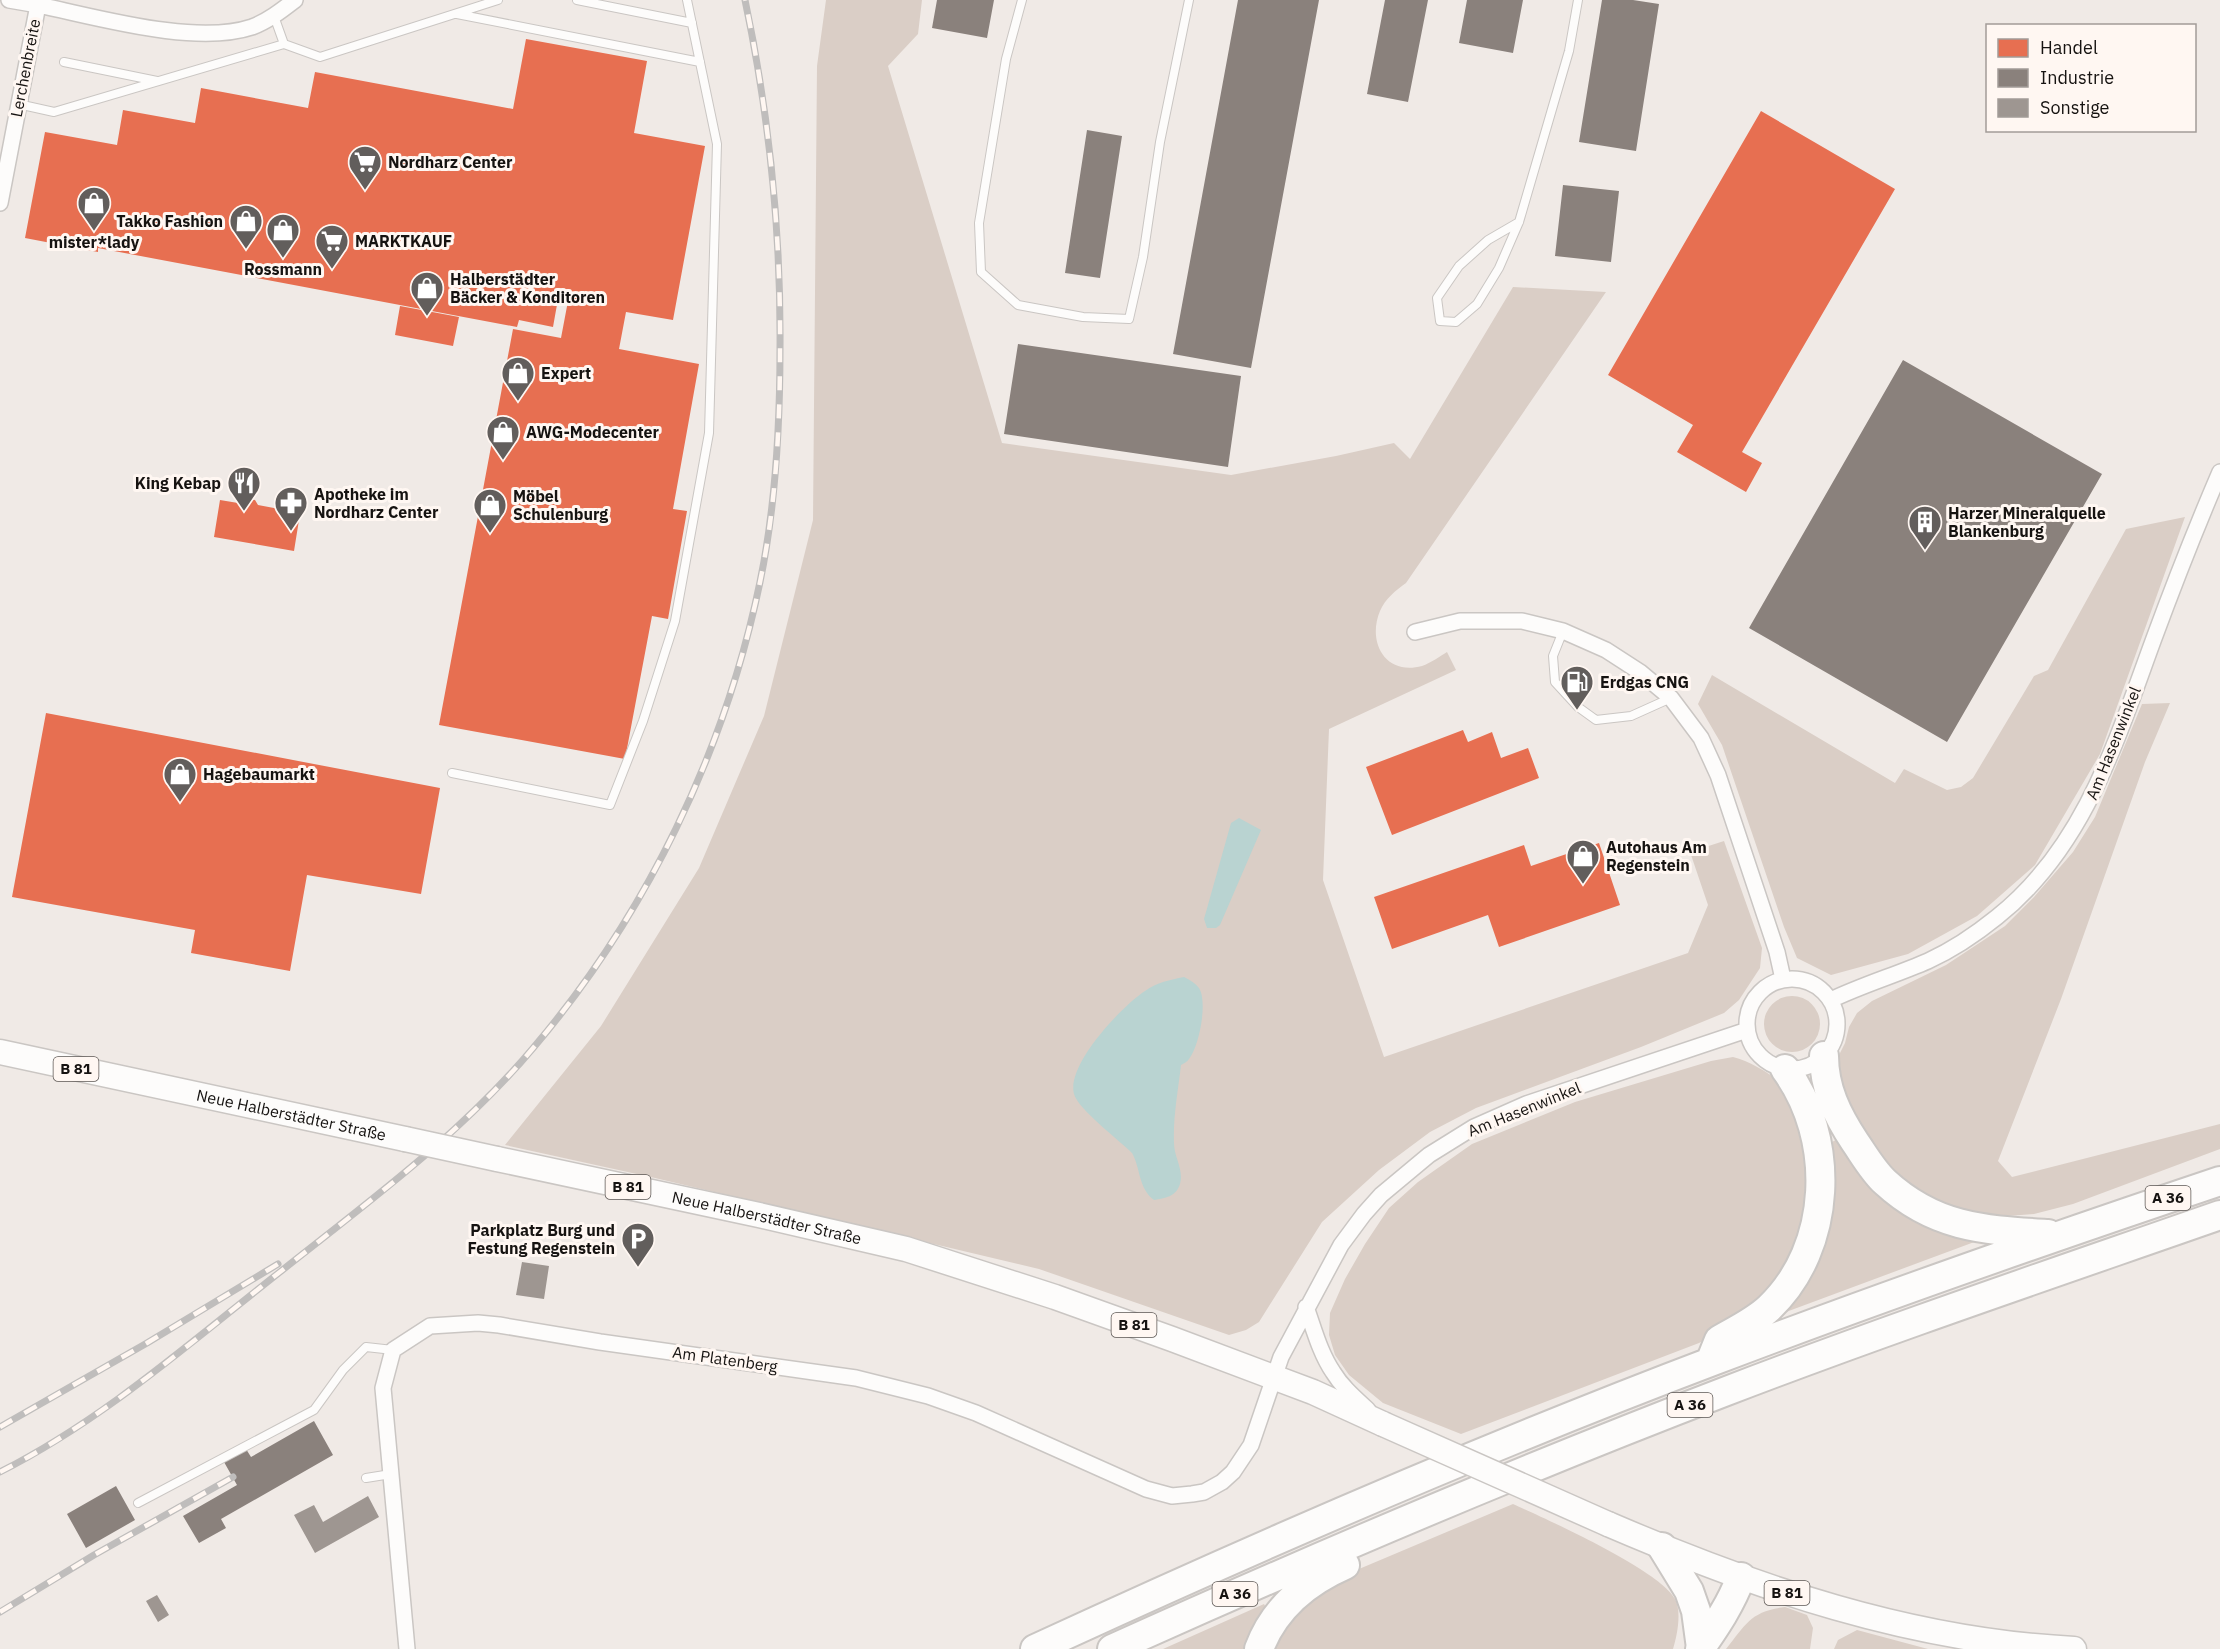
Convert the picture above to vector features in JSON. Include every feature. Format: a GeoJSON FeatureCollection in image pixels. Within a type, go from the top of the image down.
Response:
{"type":"FeatureCollection","features":[{"type":"Feature","properties":{"kind":"highway"},"geometry":{"type":"LineString","coordinates":[[1824,1056],[1824,1072],[1830,1095],[1844,1126],[1883,1181],[1909,1201],[1934,1216],[1965,1226],[1997,1231],[2059,1235]]}},
{"type":"Feature","properties":{"kind":"highway"},"geometry":{"type":"LineString","coordinates":[[1710,1362],[1719,1340],[1752,1322],[1785,1290],[1806,1255],[1816,1226],[1820,1200],[1819,1154],[1803,1097],[1797,1084],[1785,1069]]}},
{"type":"Feature","properties":{"kind":"highway","name":"A 36"},"geometry":{"type":"LineString","coordinates":[[1035,1649],[1365,1502],[1710,1362],[2059,1235],[2220,1181]]}},
{"type":"Feature","properties":{"kind":"highway","name":"A 36"},"geometry":{"type":"LineString","coordinates":[[1112,1649],[1359,1540],[1626,1430],[1929,1316],[2220,1215]]}},
{"type":"Feature","properties":{"kind":"highway"},"geometry":{"type":"LineString","coordinates":[[1259,1649],[1278,1613],[1309,1584],[1349,1563],[1359,1540]]}},
{"type":"Feature","properties":{"kind":"highway"},"geometry":{"type":"LineString","coordinates":[[1662,1547],[1689,1591],[1696,1611],[1701,1648]]}},
{"type":"Feature","properties":{"kind":"highway"},"geometry":{"type":"LineString","coordinates":[[1701,1648],[1733,1599],[1741,1577]]}},
{"type":"Feature","properties":{"kind":"main road","name":"Neue Halberstädter Straße"},"geometry":{"type":"LineString","coordinates":[[0,1052],[759,1215],[906,1249],[1130,1323],[1273,1377]]}},
{"type":"Feature","properties":{"kind":"main road","name":"B 81"},"geometry":{"type":"LineString","coordinates":[[1273,1377],[1331,1400],[1608,1524],[1741,1577],[1834,1608],[1923,1631],[1991,1642],[2074,1649]]}},
{"type":"Feature","properties":{"kind":"street","name":"Lerchenbreite"},"geometry":{"type":"LineString","coordinates":[[9,0],[38,2],[179,32],[221,32],[252,27],[274,16],[295,0]]}},
{"type":"Feature","properties":{"kind":"street","name":"Lerchenbreite"},"geometry":{"type":"LineString","coordinates":[[0,203],[38,2]]}},
{"type":"Feature","properties":{"kind":"street","name":"Am Hasenwinkel"},"geometry":{"type":"LineString","coordinates":[[1831,1000],[1929,960],[1956,945],[2003,912],[2053,860],[2086,809],[2106,766],[2174,584],[2220,472]]}},
{"type":"Feature","properties":{"kind":"street"},"geometry":{"type":"LineString","coordinates":[[1415,632],[1460,621],[1522,621],[1563,631],[1606,650],[1640,672],[1671,698],[1701,738],[1719,775],[1777,952],[1783,979]]}},
{"type":"Feature","properties":{"kind":"street"},"geometry":{"type":"LineString","coordinates":[[1795,978],[1818,987],[1831,1000],[1836,1013],[1835,1040],[1824,1056],[1806,1067],[1785,1069],[1771,1064],[1760,1056],[1752,1044],[1747,1030],[1748,1011],[1753,1000],[1766,987],[1783,979],[1795,978]]}},
{"type":"Feature","properties":{"kind":"street","name":"Am Hasenwinkel"},"geometry":{"type":"LineString","coordinates":[[1273,1377],[1306,1307],[1341,1245],[1364,1214],[1401,1177],[1453,1139],[1526,1104],[1747,1030]]}},
{"type":"Feature","properties":{"kind":"street"},"geometry":{"type":"LineString","coordinates":[[1306,1307],[1333,1373],[1348,1392],[1383,1424]]}},
{"type":"Feature","properties":{"kind":"street","name":"Am Platenberg"},"geometry":{"type":"LineString","coordinates":[[393,1350],[430,1326],[478,1323],[856,1378],[928,1396],[976,1413],[1146,1489],[1172,1496],[1204,1492],[1222,1482],[1233,1472],[1251,1445],[1273,1377]]}},
{"type":"Feature","properties":{"kind":"street"},"geometry":{"type":"LineString","coordinates":[[393,1350],[383,1388],[407,1649]]}},
{"type":"Feature","properties":{"kind":"lane"},"geometry":{"type":"LineString","coordinates":[[18,104],[54,112],[284,44],[320,57],[498,0]]}},
{"type":"Feature","properties":{"kind":"lane"},"geometry":{"type":"LineString","coordinates":[[577,0],[692,23]]}},
{"type":"Feature","properties":{"kind":"lane"},"geometry":{"type":"LineString","coordinates":[[452,773],[610,805],[643,721],[675,621],[709,433],[717,144],[687,0]]}},
{"type":"Feature","properties":{"kind":"lane"},"geometry":{"type":"LineString","coordinates":[[1022,0],[1006,59],[979,223],[981,272],[1018,304],[1083,318],[1130,319],[1143,257],[1160,142],[1188,0]]}},
{"type":"Feature","properties":{"kind":"lane"},"geometry":{"type":"LineString","coordinates":[[1519,222],[1488,240],[1459,266],[1437,298],[1440,321],[1456,322],[1477,304],[1499,268],[1519,222],[1569,51],[1578,0]]}},
{"type":"Feature","properties":{"kind":"lane"},"geometry":{"type":"LineString","coordinates":[[456,14],[700,62]]}},
{"type":"Feature","properties":{"kind":"lane"},"geometry":{"type":"LineString","coordinates":[[274,16],[284,44]]}},
{"type":"Feature","properties":{"kind":"lane"},"geometry":{"type":"LineString","coordinates":[[64,62],[159,81]]}},
{"type":"Feature","properties":{"kind":"lane"},"geometry":{"type":"LineString","coordinates":[[1563,631],[1553,656],[1555,682],[1578,707],[1596,720],[1631,716],[1671,698]]}},
{"type":"Feature","properties":{"kind":"lane"},"geometry":{"type":"LineString","coordinates":[[138,1503],[314,1410],[343,1370],[366,1347],[393,1350]]}},
{"type":"Feature","properties":{"kind":"lane"},"geometry":{"type":"LineString","coordinates":[[366,1478],[391,1474]]}},
{"type":"Feature","properties":{"kind":"shaded area"},"geometry":{"type":"Polygon","coordinates":[[[826,0],[922,0],[918,34],[888,66],[1002,443],[1231,475],[1394,443],[1410,459],[1513,287],[1606,292],[1406,583],[1388,599],[1380,611],[1376,634],[1382,654],[1389,661],[1409,668],[1422,666],[1447,652],[1456,670],[1329,729],[1323,880],[1384,1057],[1688,953],[1708,905],[1690,852],[1724,841],[1762,948],[1760,968],[1739,1000],[1724,1013],[1641,1047],[1476,1108],[1430,1132],[1379,1170],[1322,1222],[1259,1322],[1246,1330],[1229,1335],[1039,1269],[505,1145],[601,1026],[699,868],[764,716],[813,520],[817,66],[826,0]]]}},
{"type":"Feature","properties":{"kind":"shaded area"},"geometry":{"type":"Polygon","coordinates":[[[2185,517],[2100,754],[2035,865],[1977,916],[1908,954],[1831,975],[1797,958],[1784,927],[1722,745],[1698,704],[1712,675],[1895,783],[1904,769],[1947,790],[1961,787],[1973,778],[2034,676],[2048,670],[2126,529],[2185,517]]]}},
{"type":"Feature","properties":{"kind":"shaded area"},"geometry":{"type":"Polygon","coordinates":[[[2170,703],[2145,762],[2061,999],[1998,1161],[2012,1177],[2220,1124],[2220,1149],[2073,1204],[2034,1214],[1994,1217],[1952,1209],[1913,1191],[1885,1165],[1839,1095],[1837,1059],[1845,1043],[1849,1027],[1857,1013],[1872,1001],[1946,965],[2005,926],[2034,897],[2073,852],[2095,817],[2142,704],[2170,703]]]}},
{"type":"Feature","properties":{"kind":"shaded area"},"geometry":{"type":"Polygon","coordinates":[[[1787,996],[1797,996],[1812,1004],[1818,1013],[1820,1024],[1818,1035],[1812,1044],[1797,1052],[1787,1052],[1776,1047],[1769,1040],[1764,1029],[1764,1019],[1769,1008],[1776,1001],[1787,996]]]}},
{"type":"Feature","properties":{"kind":"shaded area"},"geometry":{"type":"Polygon","coordinates":[[[1733,1057],[1762,1070],[1788,1089],[1814,1183],[1791,1265],[1739,1321],[1699,1343],[1461,1434],[1383,1403],[1349,1375],[1335,1355],[1329,1335],[1330,1313],[1345,1279],[1389,1208],[1418,1182],[1472,1144],[1575,1102],[1711,1061],[1733,1057]]]}},
{"type":"Feature","properties":{"kind":"shaded area"},"geometry":{"type":"Polygon","coordinates":[[[1839,1138],[1977,1241],[1786,1312],[1784,1307],[1827,1145],[1839,1138]]]}},
{"type":"Feature","properties":{"kind":"shaded area"},"geometry":{"type":"Polygon","coordinates":[[[1513,1504],[1601,1546],[1665,1587],[1675,1599],[1678,1610],[1673,1649],[1270,1649],[1290,1610],[1333,1580],[1513,1504]]]}},
{"type":"Feature","properties":{"kind":"shaded area"},"geometry":{"type":"Polygon","coordinates":[[[1264,1604],[1268,1611],[1247,1649],[1163,1649],[1264,1604]]]}},
{"type":"Feature","properties":{"kind":"shaded area"},"geometry":{"type":"Polygon","coordinates":[[[1785,1607],[1807,1615],[1813,1628],[1810,1649],[1726,1649],[1744,1626],[1757,1615],[1785,1607]]]}},
{"type":"Feature","properties":{"kind":"shaded area"},"geometry":{"type":"Polygon","coordinates":[[[1857,1630],[1928,1649],[1834,1649],[1838,1640],[1857,1630]]]}},
{"type":"Feature","properties":{"kind":"water"},"geometry":{"type":"Polygon","coordinates":[[[1239,818],[1261,830],[1220,925],[1216,928],[1207,928],[1204,919],[1231,823],[1239,818]]]}},
{"type":"Feature","properties":{"kind":"water"},"geometry":{"type":"Polygon","coordinates":[[[1184,977],[1199,988],[1203,1003],[1199,1035],[1193,1053],[1181,1065],[1177,1094],[1174,1143],[1181,1179],[1176,1192],[1154,1200],[1142,1184],[1132,1153],[1083,1108],[1074,1094],[1074,1082],[1078,1068],[1087,1053],[1123,1009],[1154,985],[1184,977]]]}},
{"type":"Feature","properties":{"kind":"building: Handel"},"geometry":{"type":"Polygon","coordinates":[[[526,39],[647,61],[634,133],[705,146],[673,320],[626,312],[619,349],[699,364],[673,509],[687,511],[668,619],[652,616],[625,759],[439,725],[513,329],[561,338],[568,301],[558,299],[553,327],[519,320],[517,327],[98,248],[98,252],[25,238],[45,132],[117,145],[123,110],[195,123],[201,88],[308,108],[315,72],[513,109],[526,39]]]}},
{"type":"Feature","properties":{"kind":"building: Handel"},"geometry":{"type":"Polygon","coordinates":[[[1761,111],[1895,189],[1742,452],[1762,463],[1746,492],[1677,452],[1693,425],[1608,375],[1761,111]]]}},
{"type":"Feature","properties":{"kind":"building: Handel"},"geometry":{"type":"Polygon","coordinates":[[[400,306],[459,317],[453,346],[395,335],[400,306]]]}},
{"type":"Feature","properties":{"kind":"building: Handel"},"geometry":{"type":"Polygon","coordinates":[[[243,498],[255,500],[258,505],[290,511],[297,515],[299,520],[294,551],[214,537],[220,500],[238,503],[243,498]]]}},
{"type":"Feature","properties":{"kind":"building: Handel"},"geometry":{"type":"Polygon","coordinates":[[[46,713],[440,788],[421,894],[307,875],[290,971],[191,953],[195,930],[12,897],[46,713]]]}},
{"type":"Feature","properties":{"kind":"building: Handel"},"geometry":{"type":"Polygon","coordinates":[[[1463,730],[1468,742],[1492,732],[1501,758],[1528,748],[1539,778],[1392,835],[1366,767],[1463,730]]]}},
{"type":"Feature","properties":{"kind":"building: Handel"},"geometry":{"type":"Polygon","coordinates":[[[1599,843],[1620,905],[1499,947],[1488,915],[1392,949],[1374,897],[1524,845],[1531,866],[1599,843]]]}},
{"type":"Feature","properties":{"kind":"building: Industrie"},"geometry":{"type":"Polygon","coordinates":[[[937,0],[994,0],[987,38],[932,28],[937,0]]]}},
{"type":"Feature","properties":{"kind":"building: Industrie"},"geometry":{"type":"Polygon","coordinates":[[[1238,0],[1319,0],[1251,368],[1173,354],[1238,0]]]}},
{"type":"Feature","properties":{"kind":"building: Industrie"},"geometry":{"type":"Polygon","coordinates":[[[1385,0],[1428,0],[1408,102],[1367,94],[1385,0]]]}},
{"type":"Feature","properties":{"kind":"building: Industrie"},"geometry":{"type":"Polygon","coordinates":[[[1467,0],[1523,0],[1513,53],[1459,43],[1467,0]]]}},
{"type":"Feature","properties":{"kind":"building: Industrie"},"geometry":{"type":"Polygon","coordinates":[[[1602,0],[1633,0],[1659,4],[1636,151],[1579,142],[1602,0]]]}},
{"type":"Feature","properties":{"kind":"building: Industrie"},"geometry":{"type":"Polygon","coordinates":[[[1087,130],[1122,136],[1100,278],[1065,273],[1087,130]]]}},
{"type":"Feature","properties":{"kind":"building: Industrie"},"geometry":{"type":"Polygon","coordinates":[[[1563,185],[1619,191],[1611,262],[1555,256],[1563,185]]]}},
{"type":"Feature","properties":{"kind":"building: Industrie"},"geometry":{"type":"Polygon","coordinates":[[[1018,344],[1241,376],[1228,467],[1004,434],[1018,344]]]}},
{"type":"Feature","properties":{"kind":"building: Industrie","name":"Harzer Mineralquelle Blankenburg"},"geometry":{"type":"Polygon","coordinates":[[[1903,360],[2102,474],[1947,742],[1749,628],[1903,360]]]}},
{"type":"Feature","properties":{"kind":"building: Industrie"},"geometry":{"type":"Polygon","coordinates":[[[314,1421],[333,1455],[221,1519],[226,1528],[199,1543],[183,1516],[237,1485],[224,1462],[246,1449],[251,1457],[314,1421]]]}},
{"type":"Feature","properties":{"kind":"building: Industrie"},"geometry":{"type":"Polygon","coordinates":[[[116,1486],[135,1520],[86,1548],[67,1514],[116,1486]]]}},
{"type":"Feature","properties":{"kind":"building: Sonstige"},"geometry":{"type":"Polygon","coordinates":[[[522,1262],[549,1266],[544,1299],[516,1295],[522,1262]]]}},
{"type":"Feature","properties":{"kind":"building: Sonstige"},"geometry":{"type":"Polygon","coordinates":[[[368,1496],[379,1517],[315,1553],[294,1515],[314,1505],[323,1522],[368,1496]]]}},
{"type":"Feature","properties":{"kind":"building: Sonstige"},"geometry":{"type":"Polygon","coordinates":[[[157,1595],[169,1615],[158,1622],[146,1601],[157,1595]]]}},
{"type":"Feature","properties":{"kind":"railway"},"geometry":{"type":"LineString","coordinates":[[0,1472],[76,1428],[147,1377],[447,1137],[534,1047],[574,996],[612,943],[676,829],[703,769],[726,708],[745,645],[760,582],[770,524],[776,466],[780,349],[776,217],[761,86],[745,0]]}},
{"type":"Feature","properties":{"kind":"railway"},"geometry":{"type":"LineString","coordinates":[[0,1427],[147,1343],[278,1264]]}},
{"type":"Feature","properties":{"kind":"railway"},"geometry":{"type":"LineString","coordinates":[[0,1612],[94,1555],[233,1477]]}},
{"type":"Feature","properties":{"kind":"place","name":"Nordharz Center"},"geometry":{"type":"Point","coordinates":[365,191]}},
{"type":"Feature","properties":{"kind":"place","name":"mister*lady"},"geometry":{"type":"Point","coordinates":[94,232]}},
{"type":"Feature","properties":{"kind":"place","name":"Takko Fashion"},"geometry":{"type":"Point","coordinates":[246,250]}},
{"type":"Feature","properties":{"kind":"place","name":"Rossmann"},"geometry":{"type":"Point","coordinates":[283,259]}},
{"type":"Feature","properties":{"kind":"place","name":"MARKTKAUF"},"geometry":{"type":"Point","coordinates":[332,270]}},
{"type":"Feature","properties":{"kind":"place","name":"Halberstädter Bäcker & Konditoren"},"geometry":{"type":"Point","coordinates":[427,317]}},
{"type":"Feature","properties":{"kind":"place","name":"Expert"},"geometry":{"type":"Point","coordinates":[518,402]}},
{"type":"Feature","properties":{"kind":"place","name":"AWG-Modecenter"},"geometry":{"type":"Point","coordinates":[503,461]}},
{"type":"Feature","properties":{"kind":"place","name":"King Kebap"},"geometry":{"type":"Point","coordinates":[244,512]}},
{"type":"Feature","properties":{"kind":"place","name":"Apotheke im Nordharz Center"},"geometry":{"type":"Point","coordinates":[291,532]}},
{"type":"Feature","properties":{"kind":"place","name":"Möbel Schulenburg"},"geometry":{"type":"Point","coordinates":[490,534]}},
{"type":"Feature","properties":{"kind":"place","name":"Harzer Mineralquelle Blankenburg"},"geometry":{"type":"Point","coordinates":[1925,551]}},
{"type":"Feature","properties":{"kind":"place","name":"Erdgas CNG"},"geometry":{"type":"Point","coordinates":[1577,711]}},
{"type":"Feature","properties":{"kind":"place","name":"Hagebaumarkt"},"geometry":{"type":"Point","coordinates":[180,803]}},
{"type":"Feature","properties":{"kind":"place","name":"Autohaus Am Regenstein"},"geometry":{"type":"Point","coordinates":[1583,885]}},
{"type":"Feature","properties":{"kind":"place","name":"Parkplatz Burg und Festung Regenstein"},"geometry":{"type":"Point","coordinates":[638,1268]}}]}
